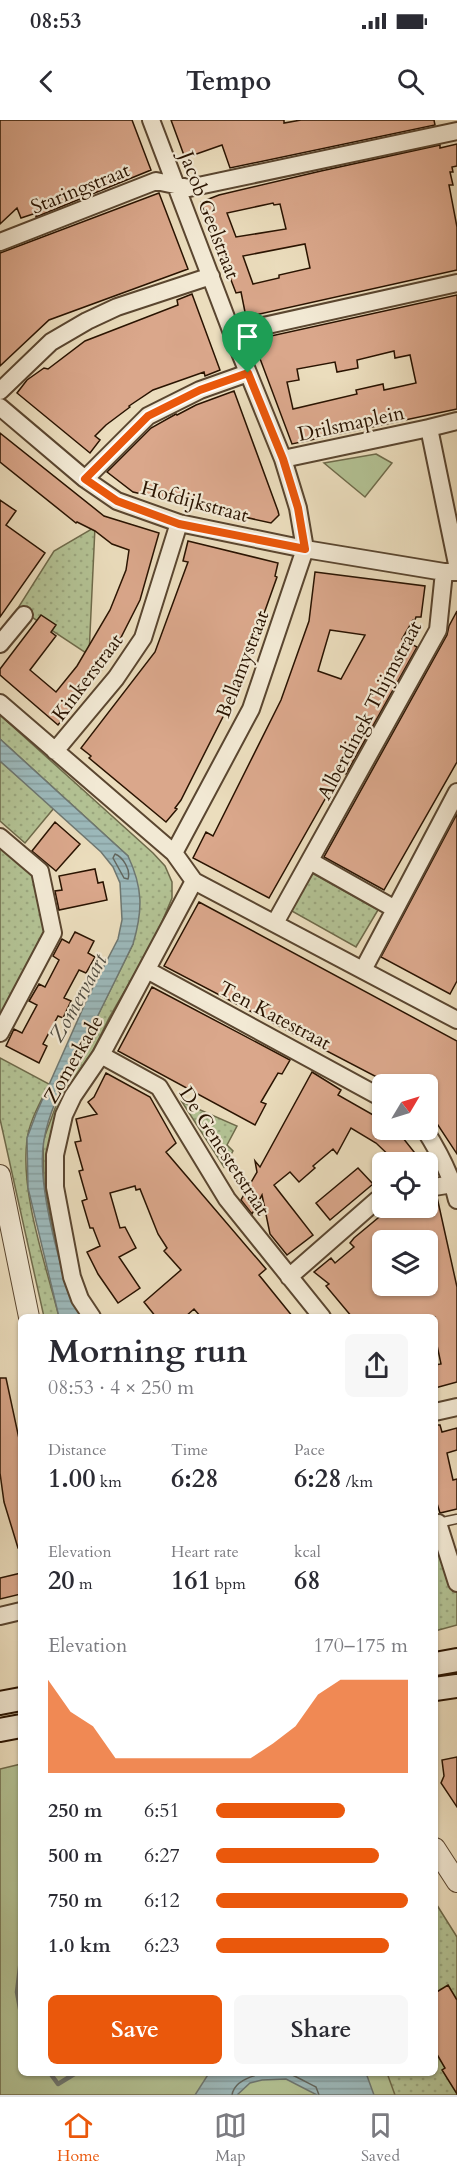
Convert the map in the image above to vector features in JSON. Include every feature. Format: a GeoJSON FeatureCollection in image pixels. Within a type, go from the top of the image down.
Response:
{"type":"FeatureCollection","features":[{"type":"Feature","properties":{"kind":"main road"},"geometry":{"type":"LineString","coordinates":[[438,1663],[457,1660]]}},
{"type":"Feature","properties":{"kind":"main road"},"geometry":{"type":"LineString","coordinates":[[438,1689],[457,1686]]}},
{"type":"Feature","properties":{"kind":"main road"},"geometry":{"type":"LineString","coordinates":[[0,1703],[18,1700]]}},
{"type":"Feature","properties":{"kind":"main road"},"geometry":{"type":"LineString","coordinates":[[0,1730],[18,1727]]}},
{"type":"Feature","properties":{"kind":"street","name":"Jacob Geelstraat"},"geometry":{"type":"LineString","coordinates":[[151,120],[232,333],[283,459]]}},
{"type":"Feature","properties":{"kind":"street","name":"Staringstraat"},"geometry":{"type":"LineString","coordinates":[[0,242],[156,180],[189,188],[457,131]]}},
{"type":"Feature","properties":{"kind":"street"},"geometry":{"type":"LineString","coordinates":[[0,391],[51,342],[87,321],[117,306],[211,276]]}},
{"type":"Feature","properties":{"kind":"street"},"geometry":{"type":"LineString","coordinates":[[232,333],[457,283]]}},
{"type":"Feature","properties":{"kind":"street"},"geometry":{"type":"LineString","coordinates":[[85,479],[148,416],[200,390],[248,373]]}},
{"type":"Feature","properties":{"kind":"street","name":"Hofdijkstraat"},"geometry":{"type":"LineString","coordinates":[[0,407],[85,479],[117,501],[179,524],[305,549]]}},
{"type":"Feature","properties":{"kind":"street"},"geometry":{"type":"LineString","coordinates":[[429,428],[457,421]]}},
{"type":"Feature","properties":{"kind":"street","name":"Drilsmaplein"},"geometry":{"type":"LineString","coordinates":[[305,549],[298,508],[283,459],[429,428],[453,569]]}},
{"type":"Feature","properties":{"kind":"street","name":"Kinkerstraat"},"geometry":{"type":"LineString","coordinates":[[56,752],[116,678],[143,638],[179,524]]}},
{"type":"Feature","properties":{"kind":"street"},"geometry":{"type":"LineString","coordinates":[[305,549],[453,569]]}},
{"type":"Feature","properties":{"kind":"street","name":"Bellamystraat"},"geometry":{"type":"LineString","coordinates":[[174,853],[251,709],[305,549]]}},
{"type":"Feature","properties":{"kind":"street","name":"Alberdingk Thijmstraat"},"geometry":{"type":"LineString","coordinates":[[275,922],[438,630],[453,569]]}},
{"type":"Feature","properties":{"kind":"street"},"geometry":{"type":"LineString","coordinates":[[0,644],[24,615]]}},
{"type":"Feature","properties":{"kind":"street"},"geometry":{"type":"LineString","coordinates":[[0,703],[174,853],[194,881],[456,1017]]}},
{"type":"Feature","properties":{"kind":"street"},"geometry":{"type":"LineString","coordinates":[[363,970],[457,792]]}},
{"type":"Feature","properties":{"kind":"street"},"geometry":{"type":"LineString","coordinates":[[0,837],[40,871],[53,933],[0,1033]]}},
{"type":"Feature","properties":{"kind":"street"},"geometry":{"type":"LineString","coordinates":[[310,861],[395,909]]}},
{"type":"Feature","properties":{"kind":"street","name":"Zomerkade"},"geometry":{"type":"LineString","coordinates":[[90,1314],[80,1299],[72,1277],[55,1187],[55,1155],[64,1115],[73,1096],[101,1054],[194,881]]}},
{"type":"Feature","properties":{"kind":"street","name":"Ten Katestraat"},"geometry":{"type":"LineString","coordinates":[[147,970],[372,1092]]}},
{"type":"Feature","properties":{"kind":"street","name":"De Genestetstraat"},"geometry":{"type":"LineString","coordinates":[[101,1054],[159,1087],[227,1199],[320,1314]]}},
{"type":"Feature","properties":{"kind":"street"},"geometry":{"type":"LineString","coordinates":[[432,1140],[440,1152],[455,1192],[438,1189]]}},
{"type":"Feature","properties":{"kind":"street"},"geometry":{"type":"LineString","coordinates":[[0,1174],[28,1314]]}},
{"type":"Feature","properties":{"kind":"street"},"geometry":{"type":"LineString","coordinates":[[289,1277],[372,1204]]}},
{"type":"Feature","properties":{"kind":"street"},"geometry":{"type":"LineString","coordinates":[[438,1411],[457,1407]]}},
{"type":"Feature","properties":{"kind":"street"},"geometry":{"type":"LineString","coordinates":[[438,1529],[457,1583]]}},
{"type":"Feature","properties":{"kind":"street"},"geometry":{"type":"LineString","coordinates":[[0,1616],[18,1612]]}},
{"type":"Feature","properties":{"kind":"street"},"geometry":{"type":"LineString","coordinates":[[438,1853],[457,1882]]}},
{"type":"Feature","properties":{"kind":"lane"},"geometry":{"type":"LineString","coordinates":[[438,1523],[457,1519]]}},
{"type":"Feature","properties":{"kind":"green space"},"geometry":{"type":"Polygon","coordinates":[[[376,454],[392,463],[365,497],[324,463],[376,454]]]}},
{"type":"Feature","properties":{"kind":"green space"},"geometry":{"type":"Polygon","coordinates":[[[95,527],[89,655],[18,608],[54,551],[95,527]]]}},
{"type":"Feature","properties":{"kind":"green space"},"geometry":{"type":"Polygon","coordinates":[[[0,715],[153,853],[165,866],[172,882],[172,898],[156,936],[109,1018],[77,1083],[52,1151],[87,1314],[79,1314],[71,1298],[54,1239],[44,1183],[43,1141],[65,1081],[133,944],[128,856],[0,739],[0,715]]]}},
{"type":"Feature","properties":{"kind":"green space"},"geometry":{"type":"Polygon","coordinates":[[[0,761],[54,808],[25,843],[0,821],[0,761]]]}},
{"type":"Feature","properties":{"kind":"green space"},"geometry":{"type":"Polygon","coordinates":[[[0,847],[35,877],[45,930],[0,1017],[0,847]]]}},
{"type":"Feature","properties":{"kind":"green space"},"geometry":{"type":"Polygon","coordinates":[[[312,873],[378,910],[356,947],[290,910],[312,873]]]}},
{"type":"Feature","properties":{"kind":"green space"},"geometry":{"type":"Polygon","coordinates":[[[0,1058],[49,1084],[30,1126],[26,1161],[31,1206],[58,1314],[43,1314],[0,1119],[0,1058]]]}},
{"type":"Feature","properties":{"kind":"green space"},"geometry":{"type":"Polygon","coordinates":[[[182,1102],[237,1126],[227,1145],[233,1151],[224,1167],[182,1102]]]}},
{"type":"Feature","properties":{"kind":"green space"},"geometry":{"type":"Polygon","coordinates":[[[438,1533],[457,1591],[457,1625],[438,1630],[438,1533]]]}},
{"type":"Feature","properties":{"kind":"green space"},"geometry":{"type":"Polygon","coordinates":[[[18,1765],[18,2076],[388,2076],[395,2095],[0,2095],[0,1769],[18,1765]]]}},
{"type":"Feature","properties":{"kind":"green space"},"geometry":{"type":"Polygon","coordinates":[[[438,1907],[457,1937],[457,2095],[374,2095],[367,2076],[438,2076],[438,1907]]]}},
{"type":"Feature","properties":{"kind":"water"},"geometry":{"type":"Polygon","coordinates":[[[0,739],[128,856],[139,889],[139,920],[133,944],[58,1096],[44,1140],[42,1158],[52,1230],[58,1255],[80,1314],[58,1314],[28,1188],[27,1138],[87,999],[118,939],[122,920],[120,883],[113,867],[101,852],[0,761],[0,739]]]}},
{"type":"Feature","properties":{"kind":"water"},"geometry":{"type":"Polygon","coordinates":[[[207,2076],[367,2076],[374,2095],[317,2095],[286,2079],[250,2083],[237,2095],[195,2095],[207,2076]]]}},
{"type":"Feature","properties":{"kind":"building"},"geometry":{"type":"Polygon","coordinates":[[[0,120],[132,120],[151,170],[36,217],[36,213],[21,218],[17,208],[0,224],[0,120]]]}},
{"type":"Feature","properties":{"kind":"building"},"geometry":{"type":"Polygon","coordinates":[[[171,120],[284,120],[284,123],[301,120],[434,120],[435,125],[230,168],[222,145],[185,158],[171,120]]]}},
{"type":"Feature","properties":{"kind":"building"},"geometry":{"type":"Polygon","coordinates":[[[457,144],[457,166],[452,167],[453,172],[450,172],[453,185],[449,185],[457,227],[457,270],[246,317],[241,292],[236,293],[201,202],[219,195],[321,171],[440,145],[440,148],[457,144]],[[273,203],[227,213],[236,237],[286,229],[280,204],[274,205],[273,203]],[[305,244],[243,256],[253,284],[310,268],[305,244]]]}},
{"type":"Feature","properties":{"kind":"building"},"geometry":{"type":"Polygon","coordinates":[[[159,193],[188,269],[49,320],[0,366],[0,253],[159,193]]]}},
{"type":"Feature","properties":{"kind":"building"},"geometry":{"type":"Polygon","coordinates":[[[192,294],[220,370],[205,376],[204,372],[153,390],[129,406],[95,436],[100,440],[90,453],[17,393],[27,380],[44,368],[48,369],[85,341],[178,305],[177,300],[192,294]]]}},
{"type":"Feature","properties":{"kind":"building"},"geometry":{"type":"Polygon","coordinates":[[[457,295],[457,409],[292,444],[253,340],[457,295]],[[394,351],[357,360],[358,368],[337,372],[335,362],[297,369],[299,380],[287,382],[293,409],[357,394],[356,390],[383,384],[384,390],[416,383],[410,355],[395,358],[394,351]]]}},
{"type":"Feature","properties":{"kind":"building"},"geometry":{"type":"Polygon","coordinates":[[[234,391],[278,511],[279,515],[271,523],[133,492],[107,472],[151,428],[196,405],[234,391]]]}},
{"type":"Feature","properties":{"kind":"building"},"geometry":{"type":"Polygon","coordinates":[[[0,433],[104,516],[159,533],[140,600],[110,659],[58,725],[0,675],[0,669],[41,615],[56,625],[51,632],[56,636],[30,670],[56,692],[77,666],[110,610],[126,570],[129,550],[112,544],[95,531],[76,523],[0,462],[0,433]]]}},
{"type":"Feature","properties":{"kind":"building"},"geometry":{"type":"Polygon","coordinates":[[[0,500],[16,511],[6,525],[45,553],[0,617],[0,500]]]}},
{"type":"Feature","properties":{"kind":"building"},"geometry":{"type":"Polygon","coordinates":[[[188,541],[278,563],[275,576],[277,577],[237,689],[175,808],[177,809],[166,822],[89,758],[91,756],[81,748],[155,652],[188,562],[183,561],[188,541]]]}},
{"type":"Feature","properties":{"kind":"building"},"geometry":{"type":"Polygon","coordinates":[[[315,572],[425,586],[421,617],[413,620],[402,639],[417,647],[346,774],[341,771],[269,898],[193,858],[206,832],[213,836],[281,700],[309,621],[315,572]],[[330,630],[318,671],[341,679],[365,635],[330,630]]]}},
{"type":"Feature","properties":{"kind":"building"},"geometry":{"type":"Polygon","coordinates":[[[457,611],[457,762],[384,890],[324,857],[447,635],[457,611]]]}},
{"type":"Feature","properties":{"kind":"building"},"geometry":{"type":"Polygon","coordinates":[[[457,814],[457,981],[450,994],[381,957],[457,814]]]}},
{"type":"Feature","properties":{"kind":"building"},"geometry":{"type":"Polygon","coordinates":[[[55,822],[80,844],[56,871],[32,851],[55,822]]]}},
{"type":"Feature","properties":{"kind":"building"},"geometry":{"type":"Polygon","coordinates":[[[95,869],[98,883],[103,882],[107,900],[59,910],[55,891],[62,890],[59,876],[95,869]]]}},
{"type":"Feature","properties":{"kind":"building"},"geometry":{"type":"Polygon","coordinates":[[[199,902],[457,1041],[457,1154],[438,1125],[438,1074],[372,1075],[164,966],[199,902]]]}},
{"type":"Feature","properties":{"kind":"building"},"geometry":{"type":"Polygon","coordinates":[[[75,932],[94,941],[88,953],[95,957],[86,973],[79,970],[64,998],[71,1001],[63,1018],[58,1016],[43,1044],[47,1046],[39,1063],[6,1046],[14,1029],[22,1033],[37,1005],[29,1001],[39,984],[45,987],[59,960],[53,956],[62,939],[69,943],[75,932]]]}},
{"type":"Feature","properties":{"kind":"building"},"geometry":{"type":"Polygon","coordinates":[[[152,987],[290,1060],[282,1074],[278,1073],[261,1102],[266,1104],[255,1125],[118,1051],[152,987]]]}},
{"type":"Feature","properties":{"kind":"building"},"geometry":{"type":"Polygon","coordinates":[[[312,1072],[341,1090],[338,1095],[372,1114],[372,1140],[405,1140],[414,1152],[385,1152],[376,1143],[351,1128],[337,1154],[333,1149],[299,1182],[290,1172],[274,1185],[313,1235],[287,1255],[270,1234],[262,1195],[252,1214],[241,1200],[257,1172],[255,1161],[260,1167],[312,1072]]]}},
{"type":"Feature","properties":{"kind":"building"},"geometry":{"type":"Polygon","coordinates":[[[106,1073],[150,1097],[176,1143],[166,1152],[266,1269],[259,1275],[291,1314],[198,1314],[194,1309],[188,1314],[154,1314],[144,1302],[181,1270],[164,1251],[167,1248],[158,1234],[140,1189],[136,1190],[135,1186],[110,1193],[120,1228],[125,1227],[136,1248],[119,1257],[140,1288],[118,1303],[98,1274],[87,1252],[100,1246],[93,1228],[90,1228],[82,1201],[87,1199],[79,1171],[83,1170],[75,1142],[81,1141],[76,1119],[97,1114],[88,1102],[94,1097],[106,1073]]]}},
{"type":"Feature","properties":{"kind":"building"},"geometry":{"type":"Polygon","coordinates":[[[358,1168],[372,1183],[330,1220],[316,1203],[358,1168]]]}},
{"type":"Feature","properties":{"kind":"building"},"geometry":{"type":"Polygon","coordinates":[[[438,1202],[457,1287],[457,1382],[438,1387],[438,1364],[441,1364],[438,1350],[438,1314],[349,1314],[326,1286],[329,1284],[314,1272],[331,1258],[335,1263],[354,1247],[350,1243],[378,1218],[438,1218],[438,1202]]]}},
{"type":"Feature","properties":{"kind":"building"},"geometry":{"type":"Polygon","coordinates":[[[0,1378],[6,1378],[18,1434],[18,1548],[4,1502],[0,1473],[0,1378]]]}},
{"type":"Feature","properties":{"kind":"building"},"geometry":{"type":"Polygon","coordinates":[[[438,1425],[442,1432],[457,1428],[457,1450],[447,1453],[453,1480],[457,1479],[457,1509],[440,1513],[438,1507],[438,1425]]]}},
{"type":"Feature","properties":{"kind":"building"},"geometry":{"type":"Polygon","coordinates":[[[18,1574],[18,1595],[0,1599],[0,1578],[18,1574]]]}},
{"type":"Feature","properties":{"kind":"building"},"geometry":{"type":"Polygon","coordinates":[[[457,1757],[457,1807],[441,1783],[444,1776],[442,1760],[457,1757]]]}},
{"type":"Feature","properties":{"kind":"building"},"geometry":{"type":"Polygon","coordinates":[[[448,1985],[457,2000],[457,2094],[442,2070],[445,2068],[438,2056],[438,1991],[448,1985]]]}},
{"type":"Feature","properties":{"kind":"waterway"},"geometry":{"type":"LineString","coordinates":[[18,1984],[18,1998]]}},
{"type":"Feature","properties":{"kind":"waterway"},"geometry":{"type":"LineString","coordinates":[[52,2076],[58,2084],[71,2076]]}},
{"type":"Feature","properties":{"kind":"route"},"geometry":{"type":"LineString","coordinates":[[248,373],[283,459],[298,508],[305,549],[179,524],[117,501],[85,479],[148,416],[200,390],[248,373]]}},
{"type":"Feature","properties":{"kind":"water label","name":"Zomervaart"},"geometry":{"type":"Point","coordinates":[78,998]}}]}
